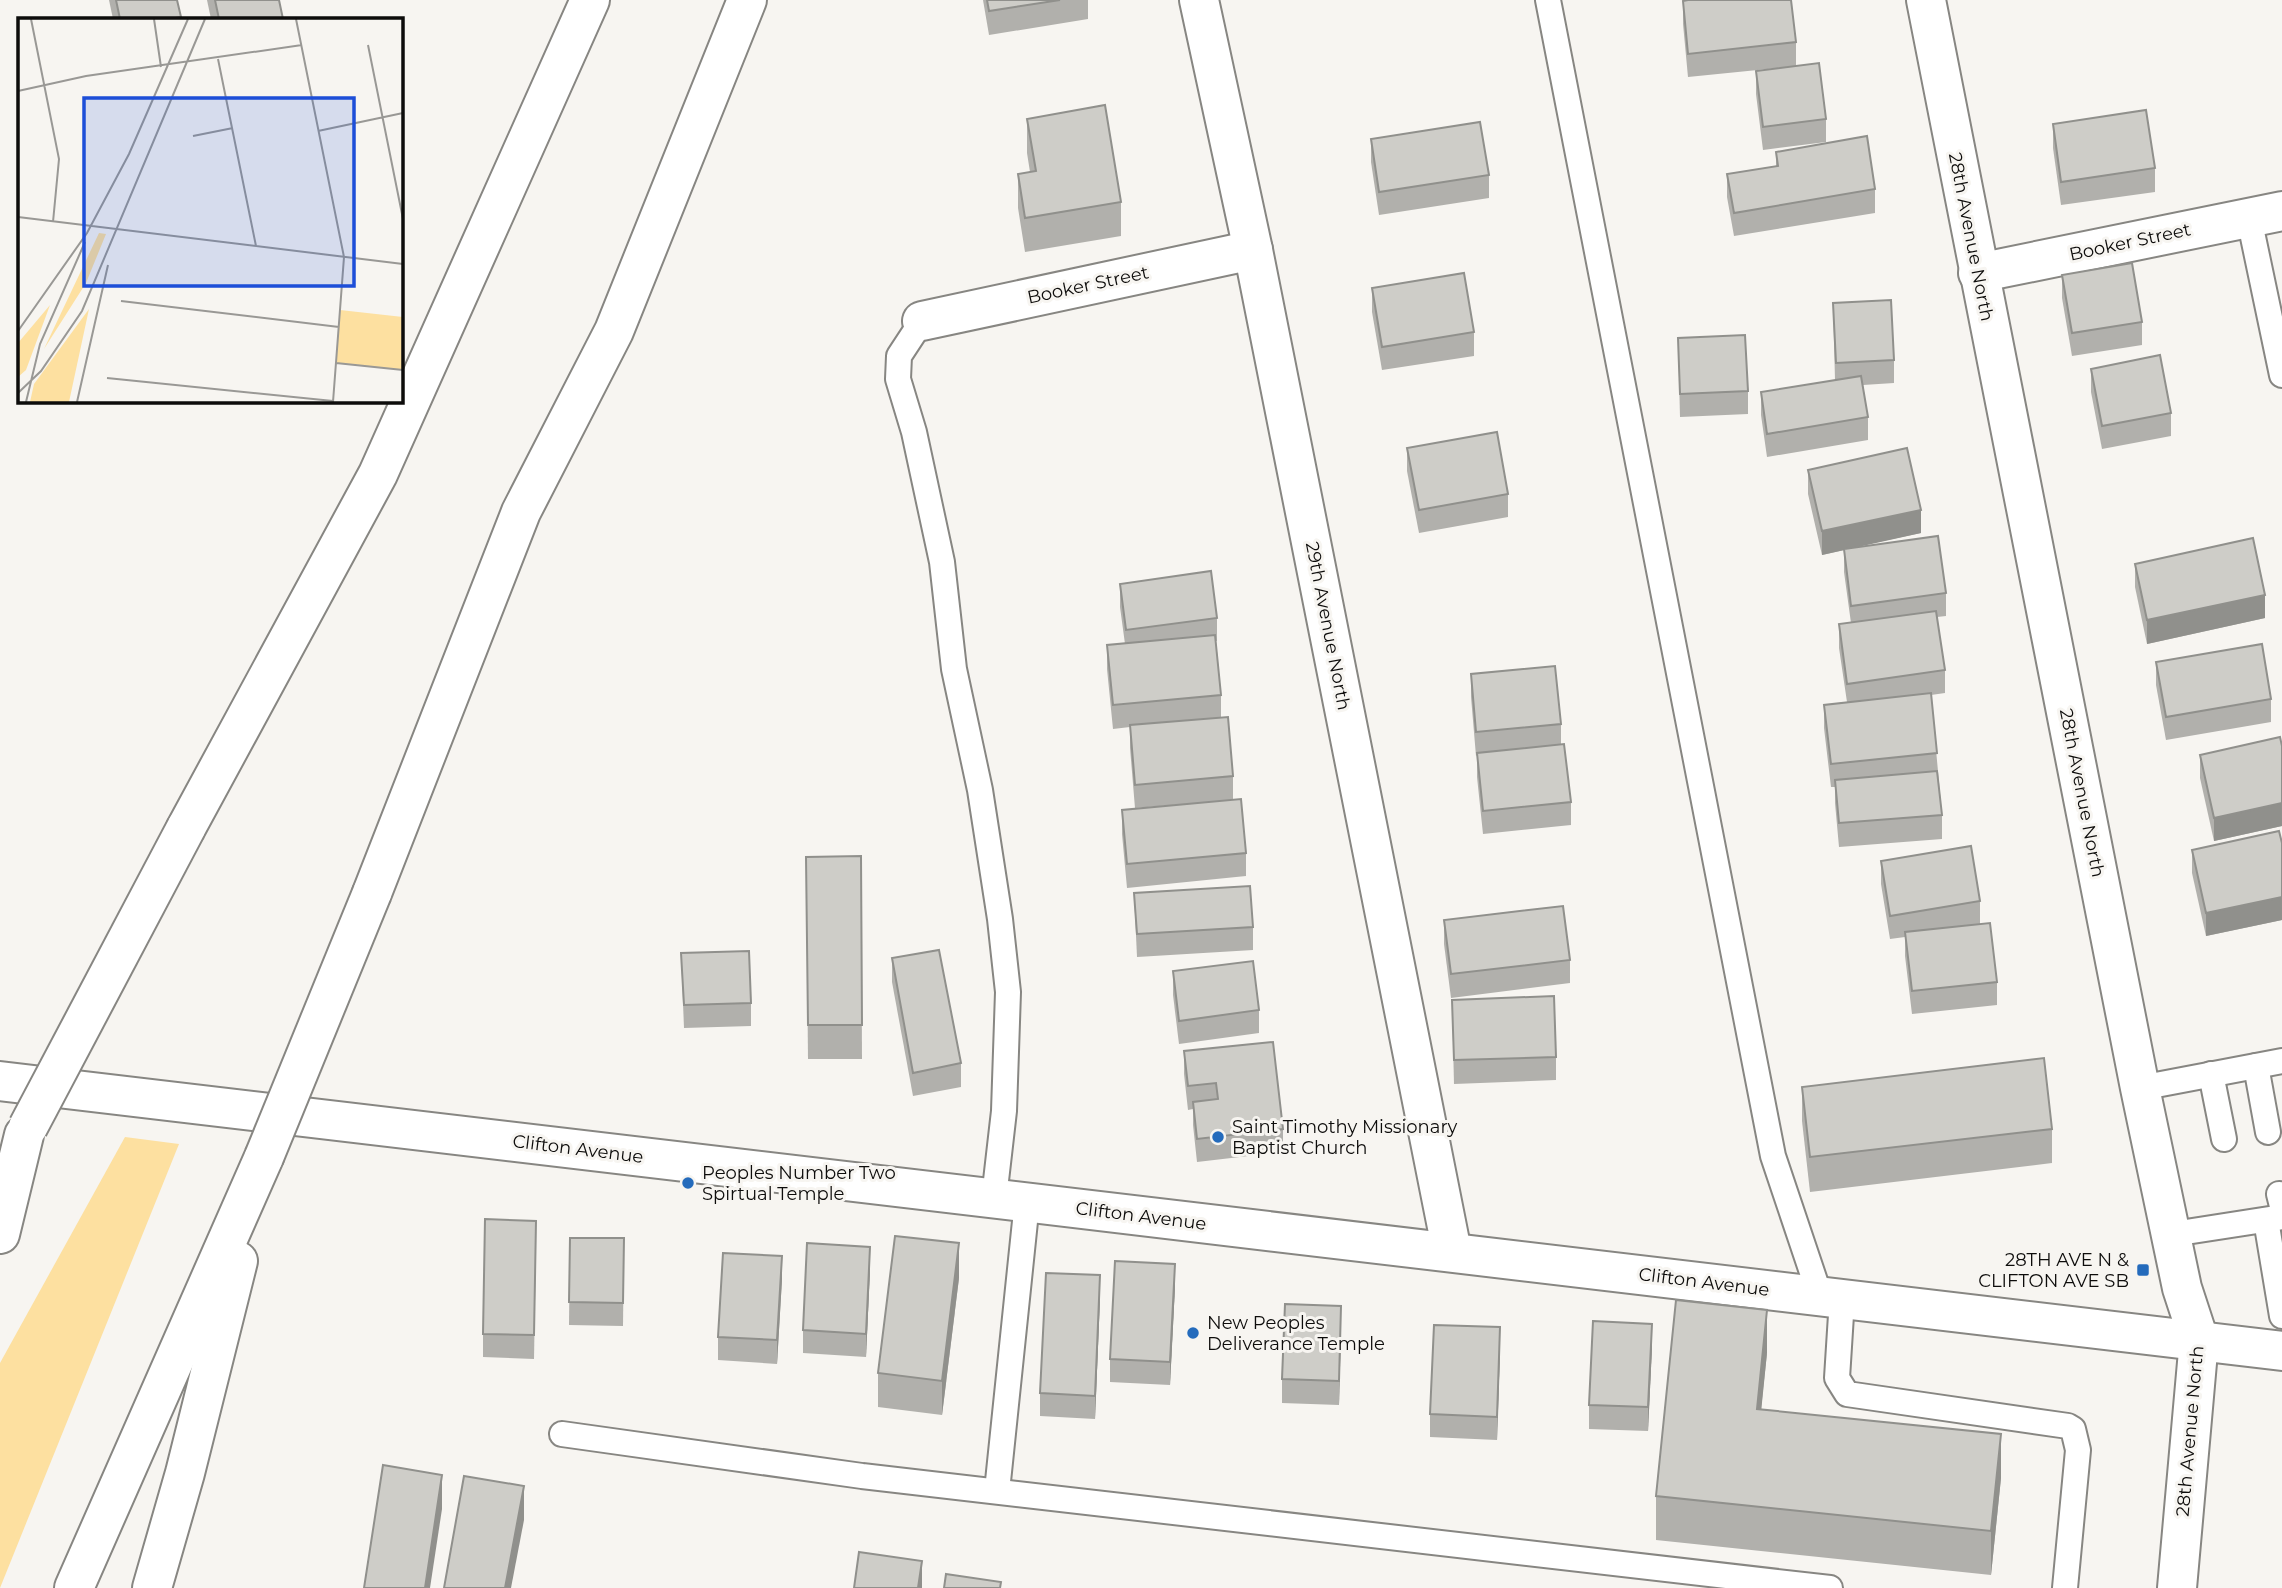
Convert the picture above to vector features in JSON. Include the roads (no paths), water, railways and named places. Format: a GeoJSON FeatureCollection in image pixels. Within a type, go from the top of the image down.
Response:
{"type":"FeatureCollection","features":[{"type":"Feature","properties":{"kind":"main road"},"geometry":{"type":"LineString","coordinates":[[0,1169],[26,1131],[378,474],[590,0]]}},
{"type":"Feature","properties":{"kind":"main road"},"geometry":{"type":"LineString","coordinates":[[74,1588],[264,1157],[372,893],[521,512],[614,331],[747,0]]}},
{"type":"Feature","properties":{"kind":"main road","name":"29th Avenue North"},"geometry":{"type":"LineString","coordinates":[[1199,0],[1253,250],[1452,1252]]}},
{"type":"Feature","properties":{"kind":"main road","name":"28th Avenue North"},"geometry":{"type":"LineString","coordinates":[[1926,0],[2140,1088],[2173,1234],[2182,1288],[2199,1340],[2177,1588]]}},
{"type":"Feature","properties":{"kind":"main road","name":"Booker Street"},"geometry":{"type":"LineString","coordinates":[[1978,273],[2265,214]]}},
{"type":"Feature","properties":{"kind":"main road","name":"Booker Street"},"geometry":{"type":"LineString","coordinates":[[922,321],[1253,250]]}},
{"type":"Feature","properties":{"kind":"main road","name":"Clifton Avenue"},"geometry":{"type":"LineString","coordinates":[[0,1081],[2282,1351]]}},
{"type":"Feature","properties":{"kind":"main road"},"geometry":{"type":"LineString","coordinates":[[0,1234],[26,1131]]}},
{"type":"Feature","properties":{"kind":"main road"},"geometry":{"type":"LineString","coordinates":[[152,1588],[185,1474],[264,1157]]}},
{"type":"Feature","properties":{"kind":"lane"},"geometry":{"type":"LineString","coordinates":[[1548,0],[1773,1156],[1831,1297],[1839,1386],[1847,1394],[2068,1426],[2073,1429],[2078,1450],[2065,1588]]}},
{"type":"Feature","properties":{"kind":"lane"},"geometry":{"type":"LineString","coordinates":[[2265,214],[2282,375]]}},
{"type":"Feature","properties":{"kind":"lane"},"geometry":{"type":"LineString","coordinates":[[922,321],[899,356],[898,379],[914,432],[942,562],[954,669],[980,790],[1008,992],[1004,1111],[1010,1200],[997,1491]]}},
{"type":"Feature","properties":{"kind":"lane"},"geometry":{"type":"LineString","coordinates":[[2140,1088],[2282,1061]]}},
{"type":"Feature","properties":{"kind":"lane"},"geometry":{"type":"LineString","coordinates":[[2256,1066],[2268,1132]]}},
{"type":"Feature","properties":{"kind":"lane"},"geometry":{"type":"LineString","coordinates":[[2211,1074],[2224,1139]]}},
{"type":"Feature","properties":{"kind":"lane"},"geometry":{"type":"LineString","coordinates":[[2173,1234],[2239,1214],[2277,1209],[2282,1316]]}},
{"type":"Feature","properties":{"kind":"lane"},"geometry":{"type":"LineString","coordinates":[[562,1434],[997,1491],[1830,1588]]}},
{"type":"Feature","properties":{"kind":"place","name":"Saint Timothy Missionary Baptist Church"},"geometry":{"type":"Point","coordinates":[1218,1137]}},
{"type":"Feature","properties":{"kind":"place","name":"Peoples Number Two Spirtual Temple"},"geometry":{"type":"Point","coordinates":[688,1183]}},
{"type":"Feature","properties":{"kind":"place","name":"28TH AVE N & CLIFTON AVE SB"},"geometry":{"type":"Point","coordinates":[2143,1270]}},
{"type":"Feature","properties":{"kind":"place","name":"New Peoples Deliverance Temple"},"geometry":{"type":"Point","coordinates":[1193,1333]}}]}
